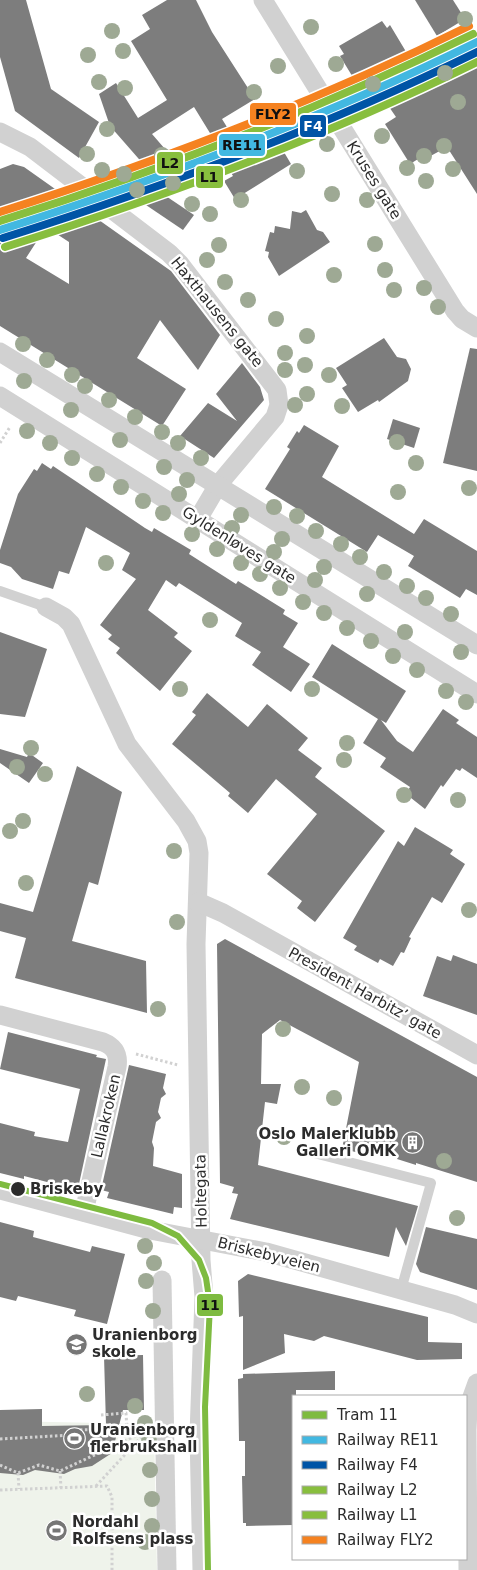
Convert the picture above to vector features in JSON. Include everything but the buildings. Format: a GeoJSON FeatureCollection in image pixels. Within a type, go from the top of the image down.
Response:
{"type":"FeatureCollection","features":[{"type":"Feature","properties":{"kind":"street","name":"Kruses gate"},"geometry":{"type":"LineString","coordinates":[[263,0],[456,311],[462,319],[477,328]]}},
{"type":"Feature","properties":{"kind":"street","name":"Haxthausens gate"},"geometry":{"type":"LineString","coordinates":[[0,132],[30,147],[169,253],[180,264],[277,390],[279,405],[275,417],[218,485],[198,519]]}},
{"type":"Feature","properties":{"kind":"street"},"geometry":{"type":"LineString","coordinates":[[0,352],[477,646]]}},
{"type":"Feature","properties":{"kind":"street","name":"Gyldenløves gate"},"geometry":{"type":"LineString","coordinates":[[0,396],[477,694]]}},
{"type":"Feature","properties":{"kind":"street"},"geometry":{"type":"LineString","coordinates":[[46,607],[64,617],[70,624],[127,744],[186,821],[197,841],[198,902]]}},
{"type":"Feature","properties":{"kind":"street","name":"President Harbitz’ gate"},"geometry":{"type":"LineString","coordinates":[[198,902],[222,913],[477,1055]]}},
{"type":"Feature","properties":{"kind":"street","name":"Holtegata"},"geometry":{"type":"LineString","coordinates":[[198,902],[196,944],[204,1297],[200,1434],[202,1570]]}},
{"type":"Feature","properties":{"kind":"street","name":"Lallakroken"},"geometry":{"type":"LineString","coordinates":[[0,1015],[103,1042],[111,1046],[116,1052],[117,1066],[84,1212]]}},
{"type":"Feature","properties":{"kind":"street","name":"Briskebyveien"},"geometry":{"type":"LineString","coordinates":[[0,1190],[150,1230],[266,1252],[455,1305],[477,1314]]}},
{"type":"Feature","properties":{"kind":"street"},"geometry":{"type":"LineString","coordinates":[[162,1280],[167,1570]]}},
{"type":"Feature","properties":{"kind":"street"},"geometry":{"type":"LineString","coordinates":[[467,1419],[468,1408],[477,1383]]}},
{"type":"Feature","properties":{"kind":"street"},"geometry":{"type":"LineString","coordinates":[[467,1500],[468,1570]]}},
{"type":"Feature","properties":{"kind":"lane"},"geometry":{"type":"LineString","coordinates":[[0,592],[46,607]]}},
{"type":"Feature","properties":{"kind":"lane"},"geometry":{"type":"LineString","coordinates":[[302,1150],[431,1183],[401,1290]]}},
{"type":"Feature","properties":{"kind":"path"},"geometry":{"type":"LineString","coordinates":[[0,443],[11,425]]}},
{"type":"Feature","properties":{"kind":"path"},"geometry":{"type":"LineString","coordinates":[[150,1057],[175,1064]]}},
{"type":"Feature","properties":{"kind":"path"},"geometry":{"type":"LineString","coordinates":[[100,1415],[126,1414],[127,1430]]}},
{"type":"Feature","properties":{"kind":"path"},"geometry":{"type":"LineString","coordinates":[[0,1439],[72,1435],[72,1430],[149,1429]]}},
{"type":"Feature","properties":{"kind":"path"},"geometry":{"type":"LineString","coordinates":[[0,1465],[18,1473],[39,1465],[60,1471],[149,1429]]}},
{"type":"Feature","properties":{"kind":"path"},"geometry":{"type":"LineString","coordinates":[[96,1486],[149,1429]]}},
{"type":"Feature","properties":{"kind":"path"},"geometry":{"type":"LineString","coordinates":[[60,1471],[61,1488]]}},
{"type":"Feature","properties":{"kind":"path"},"geometry":{"type":"LineString","coordinates":[[18,1473],[20,1489]]}},
{"type":"Feature","properties":{"kind":"path"},"geometry":{"type":"LineString","coordinates":[[0,1490],[107,1486],[112,1497],[112,1570]]}},
{"type":"Feature","properties":{"kind":"shaded area"},"geometry":{"type":"Polygon","coordinates":[[[0,1421],[154,1424],[157,1570],[0,1570],[0,1421]]]}},
{"type":"Feature","properties":{"kind":"tram line","name":"11"},"geometry":{"type":"LineString","coordinates":[[0,1184],[152,1223],[178,1236],[199,1260],[206,1278],[210,1305],[205,1407],[208,1570]]}},
{"type":"Feature","properties":{"kind":"rail line","name":"FLY2"},"geometry":{"type":"LineString","coordinates":[[0,212],[120,172],[238,128],[355,80],[469,26]]}},
{"type":"Feature","properties":{"kind":"rail line","name":"L2"},"geometry":{"type":"LineString","coordinates":[[0,221],[121,181],[299,113],[473,34]]}},
{"type":"Feature","properties":{"kind":"rail line","name":"RE11"},"geometry":{"type":"LineString","coordinates":[[0,230],[182,168],[242,145],[361,96],[477,42]]}},
{"type":"Feature","properties":{"kind":"rail line","name":"F4"},"geometry":{"type":"LineString","coordinates":[[3,238],[124,198],[243,154],[361,106],[477,52]]}},
{"type":"Feature","properties":{"kind":"rail line","name":"L1"},"geometry":{"type":"LineString","coordinates":[[5,247],[185,186],[304,140],[477,62]]}},
{"type":"Feature","properties":{"kind":"place","name":"Oslo Malerklubb Galleri OMK"},"geometry":{"type":"Point","coordinates":[412,1143]}},
{"type":"Feature","properties":{"kind":"place","name":"Briskeby"},"geometry":{"type":"Point","coordinates":[18,1189]}},
{"type":"Feature","properties":{"kind":"place","name":"Uranienborg skole"},"geometry":{"type":"Point","coordinates":[76,1344]}},
{"type":"Feature","properties":{"kind":"place","name":"Uranienborg flerbrukshall"},"geometry":{"type":"Point","coordinates":[74,1439]}},
{"type":"Feature","properties":{"kind":"place","name":"Nordahl Rolfsens plass"},"geometry":{"type":"Point","coordinates":[56,1531]}}]}
